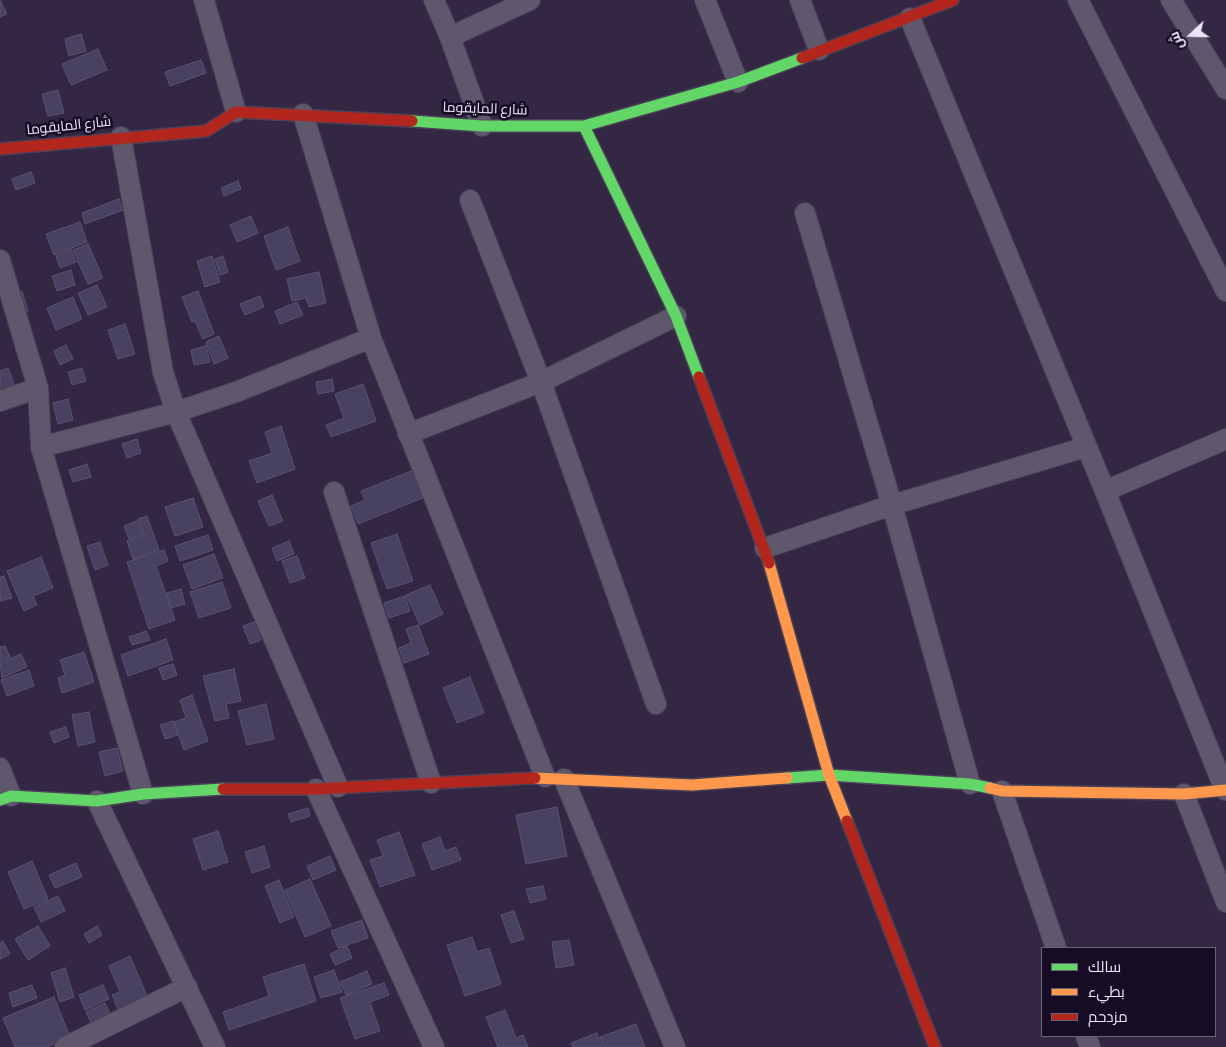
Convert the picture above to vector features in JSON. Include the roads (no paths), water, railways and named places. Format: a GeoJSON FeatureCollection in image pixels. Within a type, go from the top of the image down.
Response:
{"type":"FeatureCollection","features":[{"type":"Feature","properties":{"kind":"street"},"geometry":{"type":"LineString","coordinates":[[204,0],[236,112]]}},
{"type":"Feature","properties":{"kind":"street"},"geometry":{"type":"LineString","coordinates":[[434,0],[450,37],[482,126]]}},
{"type":"Feature","properties":{"kind":"street"},"geometry":{"type":"LineString","coordinates":[[450,37],[530,0]]}},
{"type":"Feature","properties":{"kind":"street"},"geometry":{"type":"LineString","coordinates":[[705,0],[738,82]]}},
{"type":"Feature","properties":{"kind":"street"},"geometry":{"type":"LineString","coordinates":[[800,0],[820,50]]}},
{"type":"Feature","properties":{"kind":"street","name":"شارع المايقوما"},"geometry":{"type":"LineString","coordinates":[[0,149],[206,131],[236,112],[303,114],[482,126],[584,126],[738,82],[953,0]]}},
{"type":"Feature","properties":{"kind":"street"},"geometry":{"type":"LineString","coordinates":[[1078,0],[1226,291]]}},
{"type":"Feature","properties":{"kind":"street"},"geometry":{"type":"LineString","coordinates":[[1171,0],[1226,89]]}},
{"type":"Feature","properties":{"kind":"street"},"geometry":{"type":"LineString","coordinates":[[0,768],[6,798],[97,801],[143,794],[223,790],[316,789],[554,778],[692,785],[829,775],[970,784],[1002,791],[1184,794],[1226,790],[1105,490],[1086,448],[910,18]]}},
{"type":"Feature","properties":{"kind":"street"},"geometry":{"type":"LineString","coordinates":[[303,114],[371,338],[408,434],[554,778],[675,1047]]}},
{"type":"Feature","properties":{"kind":"street"},"geometry":{"type":"LineString","coordinates":[[584,126],[676,316],[765,548],[829,775],[935,1047]]}},
{"type":"Feature","properties":{"kind":"street"},"geometry":{"type":"LineString","coordinates":[[121,137],[161,363],[176,412],[338,787]]}},
{"type":"Feature","properties":{"kind":"street"},"geometry":{"type":"LineString","coordinates":[[470,200],[541,382],[656,704]]}},
{"type":"Feature","properties":{"kind":"street"},"geometry":{"type":"LineString","coordinates":[[805,213],[892,505],[970,784]]}},
{"type":"Feature","properties":{"kind":"street"},"geometry":{"type":"LineString","coordinates":[[0,260],[38,388],[41,447],[143,794]]}},
{"type":"Feature","properties":{"kind":"street"},"geometry":{"type":"LineString","coordinates":[[408,434],[541,382],[676,316]]}},
{"type":"Feature","properties":{"kind":"street"},"geometry":{"type":"LineString","coordinates":[[41,447],[176,412],[236,392],[371,338]]}},
{"type":"Feature","properties":{"kind":"street"},"geometry":{"type":"LineString","coordinates":[[0,401],[38,388]]}},
{"type":"Feature","properties":{"kind":"street"},"geometry":{"type":"LineString","coordinates":[[1105,490],[1226,439]]}},
{"type":"Feature","properties":{"kind":"street"},"geometry":{"type":"LineString","coordinates":[[765,548],[892,505],[1086,448]]}},
{"type":"Feature","properties":{"kind":"street"},"geometry":{"type":"LineString","coordinates":[[334,492],[431,783]]}},
{"type":"Feature","properties":{"kind":"street"},"geometry":{"type":"LineString","coordinates":[[316,789],[434,1047]]}},
{"type":"Feature","properties":{"kind":"street"},"geometry":{"type":"LineString","coordinates":[[1002,791],[1056,947]]}},
{"type":"Feature","properties":{"kind":"street"},"geometry":{"type":"LineString","coordinates":[[1184,794],[1226,902]]}},
{"type":"Feature","properties":{"kind":"street"},"geometry":{"type":"LineString","coordinates":[[97,801],[215,1047]]}},
{"type":"Feature","properties":{"kind":"street"},"geometry":{"type":"LineString","coordinates":[[65,1047],[187,986]]}}]}
